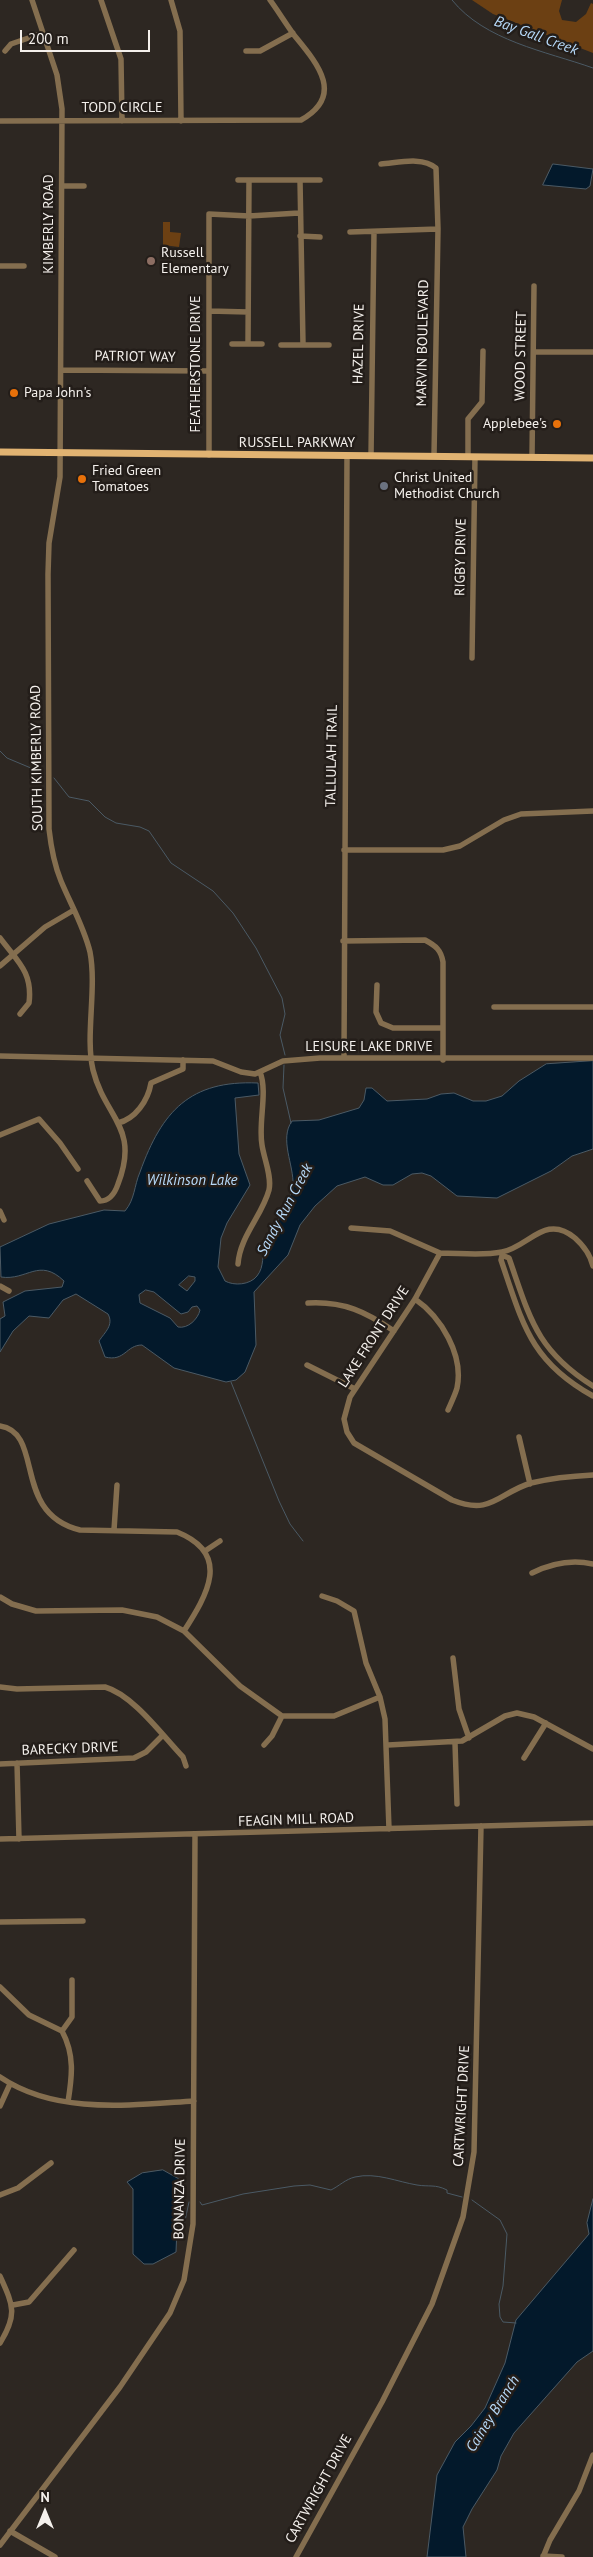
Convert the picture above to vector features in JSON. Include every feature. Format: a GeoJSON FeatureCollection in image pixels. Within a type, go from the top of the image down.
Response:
{"type":"FeatureCollection","features":[{"type":"Feature","properties":{"kind":"main road","name":"RUSSELL PARKWAY"},"geometry":{"type":"LineString","coordinates":[[0,452],[593,458]]}},
{"type":"Feature","properties":{"kind":"street","name":"KIMBERLY ROAD"},"geometry":{"type":"LineString","coordinates":[[32,0],[60,87],[62,121],[62,370],[60,452]]}},
{"type":"Feature","properties":{"kind":"street"},"geometry":{"type":"LineString","coordinates":[[101,0],[121,59],[122,121]]}},
{"type":"Feature","properties":{"kind":"street","name":"TODD CIRCLE"},"geometry":{"type":"LineString","coordinates":[[0,121],[180,121],[180,31],[171,0]]}},
{"type":"Feature","properties":{"kind":"street"},"geometry":{"type":"LineString","coordinates":[[180,121],[277,122],[301,120],[310,115],[323,97],[325,80],[311,56],[270,0]]}},
{"type":"Feature","properties":{"kind":"street"},"geometry":{"type":"LineString","coordinates":[[4,52],[11,44],[43,33]]}},
{"type":"Feature","properties":{"kind":"street"},"geometry":{"type":"LineString","coordinates":[[246,51],[260,51],[293,33]]}},
{"type":"Feature","properties":{"kind":"street","name":"MARVIN BOULEVARD"},"geometry":{"type":"LineString","coordinates":[[381,164],[420,161],[436,168],[438,229],[434,456]]}},
{"type":"Feature","properties":{"kind":"street"},"geometry":{"type":"LineString","coordinates":[[238,180],[320,180]]}},
{"type":"Feature","properties":{"kind":"street"},"geometry":{"type":"LineString","coordinates":[[300,180],[299,213],[303,344]]}},
{"type":"Feature","properties":{"kind":"street"},"geometry":{"type":"LineString","coordinates":[[248,344],[249,181]]}},
{"type":"Feature","properties":{"kind":"street"},"geometry":{"type":"LineString","coordinates":[[62,186],[84,186]]}},
{"type":"Feature","properties":{"kind":"street"},"geometry":{"type":"LineString","coordinates":[[249,216],[299,213]]}},
{"type":"Feature","properties":{"kind":"street","name":"FEATHERSTONE DRIVE"},"geometry":{"type":"LineString","coordinates":[[209,455],[210,214],[249,216]]}},
{"type":"Feature","properties":{"kind":"street"},"geometry":{"type":"LineString","coordinates":[[350,232],[438,229]]}},
{"type":"Feature","properties":{"kind":"street","name":"HAZEL DRIVE"},"geometry":{"type":"LineString","coordinates":[[371,456],[374,232]]}},
{"type":"Feature","properties":{"kind":"street"},"geometry":{"type":"LineString","coordinates":[[300,236],[320,236]]}},
{"type":"Feature","properties":{"kind":"street"},"geometry":{"type":"LineString","coordinates":[[0,266],[24,266]]}},
{"type":"Feature","properties":{"kind":"street","name":"WOOD STREET"},"geometry":{"type":"LineString","coordinates":[[532,457],[535,352],[534,286]]}},
{"type":"Feature","properties":{"kind":"street"},"geometry":{"type":"LineString","coordinates":[[209,311],[248,312]]}},
{"type":"Feature","properties":{"kind":"street"},"geometry":{"type":"LineString","coordinates":[[232,344],[262,344]]}},
{"type":"Feature","properties":{"kind":"street"},"geometry":{"type":"LineString","coordinates":[[281,345],[329,345]]}},
{"type":"Feature","properties":{"kind":"street","name":"RIGBY DRIVE"},"geometry":{"type":"LineString","coordinates":[[472,658],[471,457],[468,419],[482,402],[483,351]]}},
{"type":"Feature","properties":{"kind":"street"},"geometry":{"type":"LineString","coordinates":[[535,352],[593,352]]}},
{"type":"Feature","properties":{"kind":"street","name":"PATRIOT WAY"},"geometry":{"type":"LineString","coordinates":[[62,370],[209,370]]}},
{"type":"Feature","properties":{"kind":"street","name":"SOUTH KIMBERLY ROAD"},"geometry":{"type":"LineString","coordinates":[[60,452],[59,492],[49,543],[48,561],[47,808],[51,849],[56,866],[83,930],[90,958],[93,1071],[118,1123],[126,1146],[126,1155],[114,1194],[104,1201],[100,1201],[88,1181]]}},
{"type":"Feature","properties":{"kind":"street","name":"TALLULAH TRAIL"},"geometry":{"type":"LineString","coordinates":[[344,1057],[343,941],[347,456]]}},
{"type":"Feature","properties":{"kind":"street"},"geometry":{"type":"LineString","coordinates":[[344,850],[443,850],[460,846],[504,820],[521,814],[593,811]]}},
{"type":"Feature","properties":{"kind":"street"},"geometry":{"type":"LineString","coordinates":[[0,966],[45,927],[74,910]]}},
{"type":"Feature","properties":{"kind":"street"},"geometry":{"type":"LineString","coordinates":[[0,938],[24,967],[28,979],[29,1003],[20,1014]]}},
{"type":"Feature","properties":{"kind":"street"},"geometry":{"type":"LineString","coordinates":[[343,941],[425,940],[436,946],[441,953],[443,962],[443,1060]]}},
{"type":"Feature","properties":{"kind":"street"},"geometry":{"type":"LineString","coordinates":[[377,985],[376,1012],[381,1023],[393,1028],[443,1028]]}},
{"type":"Feature","properties":{"kind":"street"},"geometry":{"type":"LineString","coordinates":[[494,1007],[593,1007]]}},
{"type":"Feature","properties":{"kind":"street"},"geometry":{"type":"LineString","coordinates":[[0,1056],[213,1061],[241,1072],[260,1072],[262,1088],[262,1144],[270,1181],[268,1191],[243,1242],[238,1264]]}},
{"type":"Feature","properties":{"kind":"street","name":"LEISURE LAKE DRIVE"},"geometry":{"type":"LineString","coordinates":[[260,1072],[283,1061],[344,1057],[443,1060],[492,1056],[593,1058]]}},
{"type":"Feature","properties":{"kind":"street"},"geometry":{"type":"LineString","coordinates":[[118,1123],[129,1120],[134,1116],[150,1090],[151,1083],[183,1069],[183,1060]]}},
{"type":"Feature","properties":{"kind":"street"},"geometry":{"type":"LineString","coordinates":[[0,1136],[39,1119],[60,1143],[78,1169]]}},
{"type":"Feature","properties":{"kind":"street"},"geometry":{"type":"LineString","coordinates":[[0,1210],[4,1220]]}},
{"type":"Feature","properties":{"kind":"street"},"geometry":{"type":"LineString","coordinates":[[351,1228],[390,1231],[440,1253],[504,1254],[545,1230],[557,1228],[568,1232],[584,1246],[593,1266]]}},
{"type":"Feature","properties":{"kind":"street","name":"LAKE FRONT DRIVE"},"geometry":{"type":"LineString","coordinates":[[440,1253],[415,1299],[350,1398],[344,1419],[347,1432],[354,1443],[452,1500],[469,1506],[481,1506],[530,1484],[560,1477],[593,1475]]}},
{"type":"Feature","properties":{"kind":"street"},"geometry":{"type":"LineString","coordinates":[[504,1254],[510,1258],[538,1334],[559,1361],[593,1386]]}},
{"type":"Feature","properties":{"kind":"street"},"geometry":{"type":"LineString","coordinates":[[504,1254],[501,1260],[518,1312],[533,1345],[553,1368],[572,1384],[593,1396]]}},
{"type":"Feature","properties":{"kind":"street"},"geometry":{"type":"LineString","coordinates":[[0,1286],[9,1291]]}},
{"type":"Feature","properties":{"kind":"street"},"geometry":{"type":"LineString","coordinates":[[415,1299],[434,1315],[456,1357],[457,1390],[448,1410]]}},
{"type":"Feature","properties":{"kind":"street"},"geometry":{"type":"LineString","coordinates":[[308,1303],[343,1305],[367,1313],[394,1331]]}},
{"type":"Feature","properties":{"kind":"street"},"geometry":{"type":"LineString","coordinates":[[518,1312],[527,1308]]}},
{"type":"Feature","properties":{"kind":"street"},"geometry":{"type":"LineString","coordinates":[[553,1368],[559,1361]]}},
{"type":"Feature","properties":{"kind":"street"},"geometry":{"type":"LineString","coordinates":[[307,1365],[355,1389]]}},
{"type":"Feature","properties":{"kind":"street"},"geometry":{"type":"LineString","coordinates":[[0,1426],[13,1430],[22,1440],[34,1490],[48,1511],[67,1527],[80,1530],[177,1532],[188,1536],[205,1551],[210,1569],[208,1588],[184,1631]]}},
{"type":"Feature","properties":{"kind":"street"},"geometry":{"type":"LineString","coordinates":[[519,1437],[530,1484]]}},
{"type":"Feature","properties":{"kind":"street"},"geometry":{"type":"LineString","coordinates":[[114,1530],[117,1485]]}},
{"type":"Feature","properties":{"kind":"street"},"geometry":{"type":"LineString","coordinates":[[205,1551],[220,1541]]}},
{"type":"Feature","properties":{"kind":"street"},"geometry":{"type":"LineString","coordinates":[[532,1573],[548,1565],[569,1561],[593,1564]]}},
{"type":"Feature","properties":{"kind":"street"},"geometry":{"type":"LineString","coordinates":[[322,1596],[337,1601],[354,1611],[366,1664],[380,1697],[388,1746],[389,1829]]}},
{"type":"Feature","properties":{"kind":"street"},"geometry":{"type":"LineString","coordinates":[[0,1597],[12,1604],[36,1611],[122,1610],[143,1612],[157,1617],[184,1631],[240,1686],[282,1716],[334,1716],[380,1697]]}},
{"type":"Feature","properties":{"kind":"street"},"geometry":{"type":"LineString","coordinates":[[453,1658],[459,1709],[469,1738]]}},
{"type":"Feature","properties":{"kind":"street"},"geometry":{"type":"LineString","coordinates":[[0,1687],[17,1689],[104,1687],[115,1690],[128,1700],[183,1757],[186,1766]]}},
{"type":"Feature","properties":{"kind":"street"},"geometry":{"type":"LineString","coordinates":[[388,1746],[455,1743],[469,1738],[505,1716],[517,1713],[546,1723],[593,1749]]}},
{"type":"Feature","properties":{"kind":"street"},"geometry":{"type":"LineString","coordinates":[[264,1744],[272,1736],[282,1716]]}},
{"type":"Feature","properties":{"kind":"street"},"geometry":{"type":"LineString","coordinates":[[524,1758],[546,1723]]}},
{"type":"Feature","properties":{"kind":"street","name":"BARECKY DRIVE"},"geometry":{"type":"LineString","coordinates":[[0,1764],[134,1758],[146,1752],[162,1736]]}},
{"type":"Feature","properties":{"kind":"street"},"geometry":{"type":"LineString","coordinates":[[455,1743],[457,1804]]}},
{"type":"Feature","properties":{"kind":"street"},"geometry":{"type":"LineString","coordinates":[[17,1764],[19,1839]]}},
{"type":"Feature","properties":{"kind":"street","name":"FEAGIN MILL ROAD"},"geometry":{"type":"LineString","coordinates":[[0,1840],[593,1823]]}},
{"type":"Feature","properties":{"kind":"street","name":"CARTWRIGHT DRIVE"},"geometry":{"type":"LineString","coordinates":[[296,2557],[382,2402],[432,2304],[463,2217],[474,2152],[481,1826]]}},
{"type":"Feature","properties":{"kind":"street","name":"BONANZA DRIVE"},"geometry":{"type":"LineString","coordinates":[[0,2545],[120,2386],[178,2298],[188,2264],[193,2224],[195,1835]]}},
{"type":"Feature","properties":{"kind":"street"},"geometry":{"type":"LineString","coordinates":[[0,1922],[83,1921]]}},
{"type":"Feature","properties":{"kind":"street"},"geometry":{"type":"LineString","coordinates":[[62,2032],[72,2017],[72,1980]]}},
{"type":"Feature","properties":{"kind":"street"},"geometry":{"type":"LineString","coordinates":[[0,1988],[29,2015],[62,2032],[71,2053],[73,2070],[68,2102]]}},
{"type":"Feature","properties":{"kind":"street"},"geometry":{"type":"LineString","coordinates":[[0,2077],[10,2084],[68,2102],[116,2105],[194,2101]]}},
{"type":"Feature","properties":{"kind":"street"},"geometry":{"type":"LineString","coordinates":[[0,2106],[10,2084]]}},
{"type":"Feature","properties":{"kind":"street"},"geometry":{"type":"LineString","coordinates":[[0,2195],[32,2178],[51,2163]]}},
{"type":"Feature","properties":{"kind":"street"},"geometry":{"type":"LineString","coordinates":[[13,2305],[29,2302],[74,2250]]}},
{"type":"Feature","properties":{"kind":"street"},"geometry":{"type":"LineString","coordinates":[[0,2276],[13,2305],[9,2328],[0,2342]]}},
{"type":"Feature","properties":{"kind":"street"},"geometry":{"type":"LineString","coordinates":[[562,2557],[543,2556],[550,2540],[579,2491],[593,2456]]}},
{"type":"Feature","properties":{"kind":"street"},"geometry":{"type":"LineString","coordinates":[[10,2531],[56,2557]]}},
{"type":"Feature","properties":{"kind":"shaded area"},"geometry":{"type":"Polygon","coordinates":[[[472,0],[562,0],[559,11],[562,20],[576,22],[586,14],[591,3],[593,4],[593,53],[493,14],[472,0]]]}},
{"type":"Feature","properties":{"kind":"shaded area"},"geometry":{"type":"Polygon","coordinates":[[[163,222],[170,222],[170,232],[181,233],[179,247],[163,245],[163,222]]]}},
{"type":"Feature","properties":{"kind":"water"},"geometry":{"type":"Polygon","coordinates":[[[553,164],[593,169],[590,186],[586,189],[543,185],[553,164]]]}},
{"type":"Feature","properties":{"kind":"water","name":"Wilkinson Lake"},"geometry":{"type":"Polygon","coordinates":[[[593,1061],[593,1149],[572,1156],[551,1171],[497,1198],[457,1196],[431,1176],[422,1173],[412,1174],[393,1185],[383,1185],[365,1177],[337,1186],[315,1206],[300,1225],[288,1255],[254,1292],[256,1345],[245,1372],[236,1380],[226,1382],[174,1368],[142,1345],[132,1348],[117,1357],[105,1357],[99,1341],[109,1325],[110,1318],[108,1314],[76,1294],[63,1300],[49,1318],[29,1316],[13,1331],[0,1352],[0,1319],[5,1316],[3,1302],[25,1291],[62,1287],[64,1281],[55,1274],[40,1270],[18,1276],[1,1277],[0,1247],[49,1224],[104,1210],[125,1211],[131,1202],[140,1172],[158,1132],[169,1116],[197,1094],[214,1087],[234,1083],[258,1083],[259,1095],[235,1098],[239,1154],[250,1185],[227,1223],[221,1238],[218,1267],[225,1281],[233,1284],[242,1284],[257,1276],[262,1264],[266,1244],[292,1192],[293,1177],[287,1136],[288,1128],[292,1121],[319,1120],[359,1108],[364,1100],[366,1088],[372,1088],[387,1101],[427,1099],[441,1094],[454,1093],[473,1101],[486,1101],[502,1096],[519,1081],[546,1064],[593,1061]],[[189,1276],[179,1285],[187,1291],[195,1281],[195,1277],[189,1276]],[[146,1290],[139,1295],[140,1303],[170,1318],[178,1327],[189,1325],[199,1313],[200,1310],[197,1306],[181,1314],[154,1292],[146,1290]]]}},
{"type":"Feature","properties":{"kind":"water"},"geometry":{"type":"Polygon","coordinates":[[[163,2170],[179,2179],[176,2252],[153,2264],[144,2264],[133,2254],[133,2189],[127,2182],[142,2173],[163,2170]]]}},
{"type":"Feature","properties":{"kind":"water","name":"Cainey Branch"},"geometry":{"type":"Polygon","coordinates":[[[593,2199],[593,2351],[577,2362],[514,2433],[501,2456],[497,2470],[463,2527],[466,2557],[427,2557],[437,2475],[455,2442],[485,2408],[505,2363],[516,2320],[589,2234],[587,2223],[593,2199]]]}},
{"type":"Feature","properties":{"kind":"waterway","name":"Bay Gall Creek"},"geometry":{"type":"LineString","coordinates":[[452,0],[481,26],[498,35],[536,50],[593,68]]}},
{"type":"Feature","properties":{"kind":"waterway"},"geometry":{"type":"LineString","coordinates":[[0,751],[7,758],[38,771]]}},
{"type":"Feature","properties":{"kind":"waterway"},"geometry":{"type":"LineString","coordinates":[[54,778],[69,797],[89,801],[105,817],[116,823],[140,827],[149,831],[171,863],[213,891],[233,913],[256,948],[282,998],[285,1014],[280,1035],[285,1055]]}},
{"type":"Feature","properties":{"kind":"waterway"},"geometry":{"type":"LineString","coordinates":[[284,1065],[283,1088],[291,1123]]}},
{"type":"Feature","properties":{"kind":"waterway"},"geometry":{"type":"LineString","coordinates":[[231,1382],[279,1501],[290,1524],[303,1541]]}},
{"type":"Feature","properties":{"kind":"waterway"},"geometry":{"type":"LineString","coordinates":[[200,2202],[202,2205],[243,2194],[294,2186],[310,2185],[331,2190],[349,2179],[363,2176],[439,2187],[447,2190],[447,2193],[462,2197]]}},
{"type":"Feature","properties":{"kind":"waterway"},"geometry":{"type":"LineString","coordinates":[[472,2200],[500,2220],[507,2234],[503,2286],[499,2304],[500,2317],[503,2322],[516,2323]]}},
{"type":"Feature","properties":{"kind":"waterway"},"geometry":{"type":"LineString","coordinates":[[177,2230],[183,2230],[189,2202]]}},
{"type":"Feature","properties":{"kind":"place","name":"Russell Elementary"},"geometry":{"type":"Point","coordinates":[151,261]}},
{"type":"Feature","properties":{"kind":"place","name":"Papa John's"},"geometry":{"type":"Point","coordinates":[14,393]}},
{"type":"Feature","properties":{"kind":"place","name":"Applebee's"},"geometry":{"type":"Point","coordinates":[557,424]}},
{"type":"Feature","properties":{"kind":"place","name":"Fried Green Tomatoes"},"geometry":{"type":"Point","coordinates":[82,479]}},
{"type":"Feature","properties":{"kind":"place","name":"Christ United Methodist Church"},"geometry":{"type":"Point","coordinates":[384,486]}},
{"type":"Feature","properties":{"kind":"water label","name":"Sandy Run Creek"},"geometry":{"type":"Point","coordinates":[285,1210]}}]}
